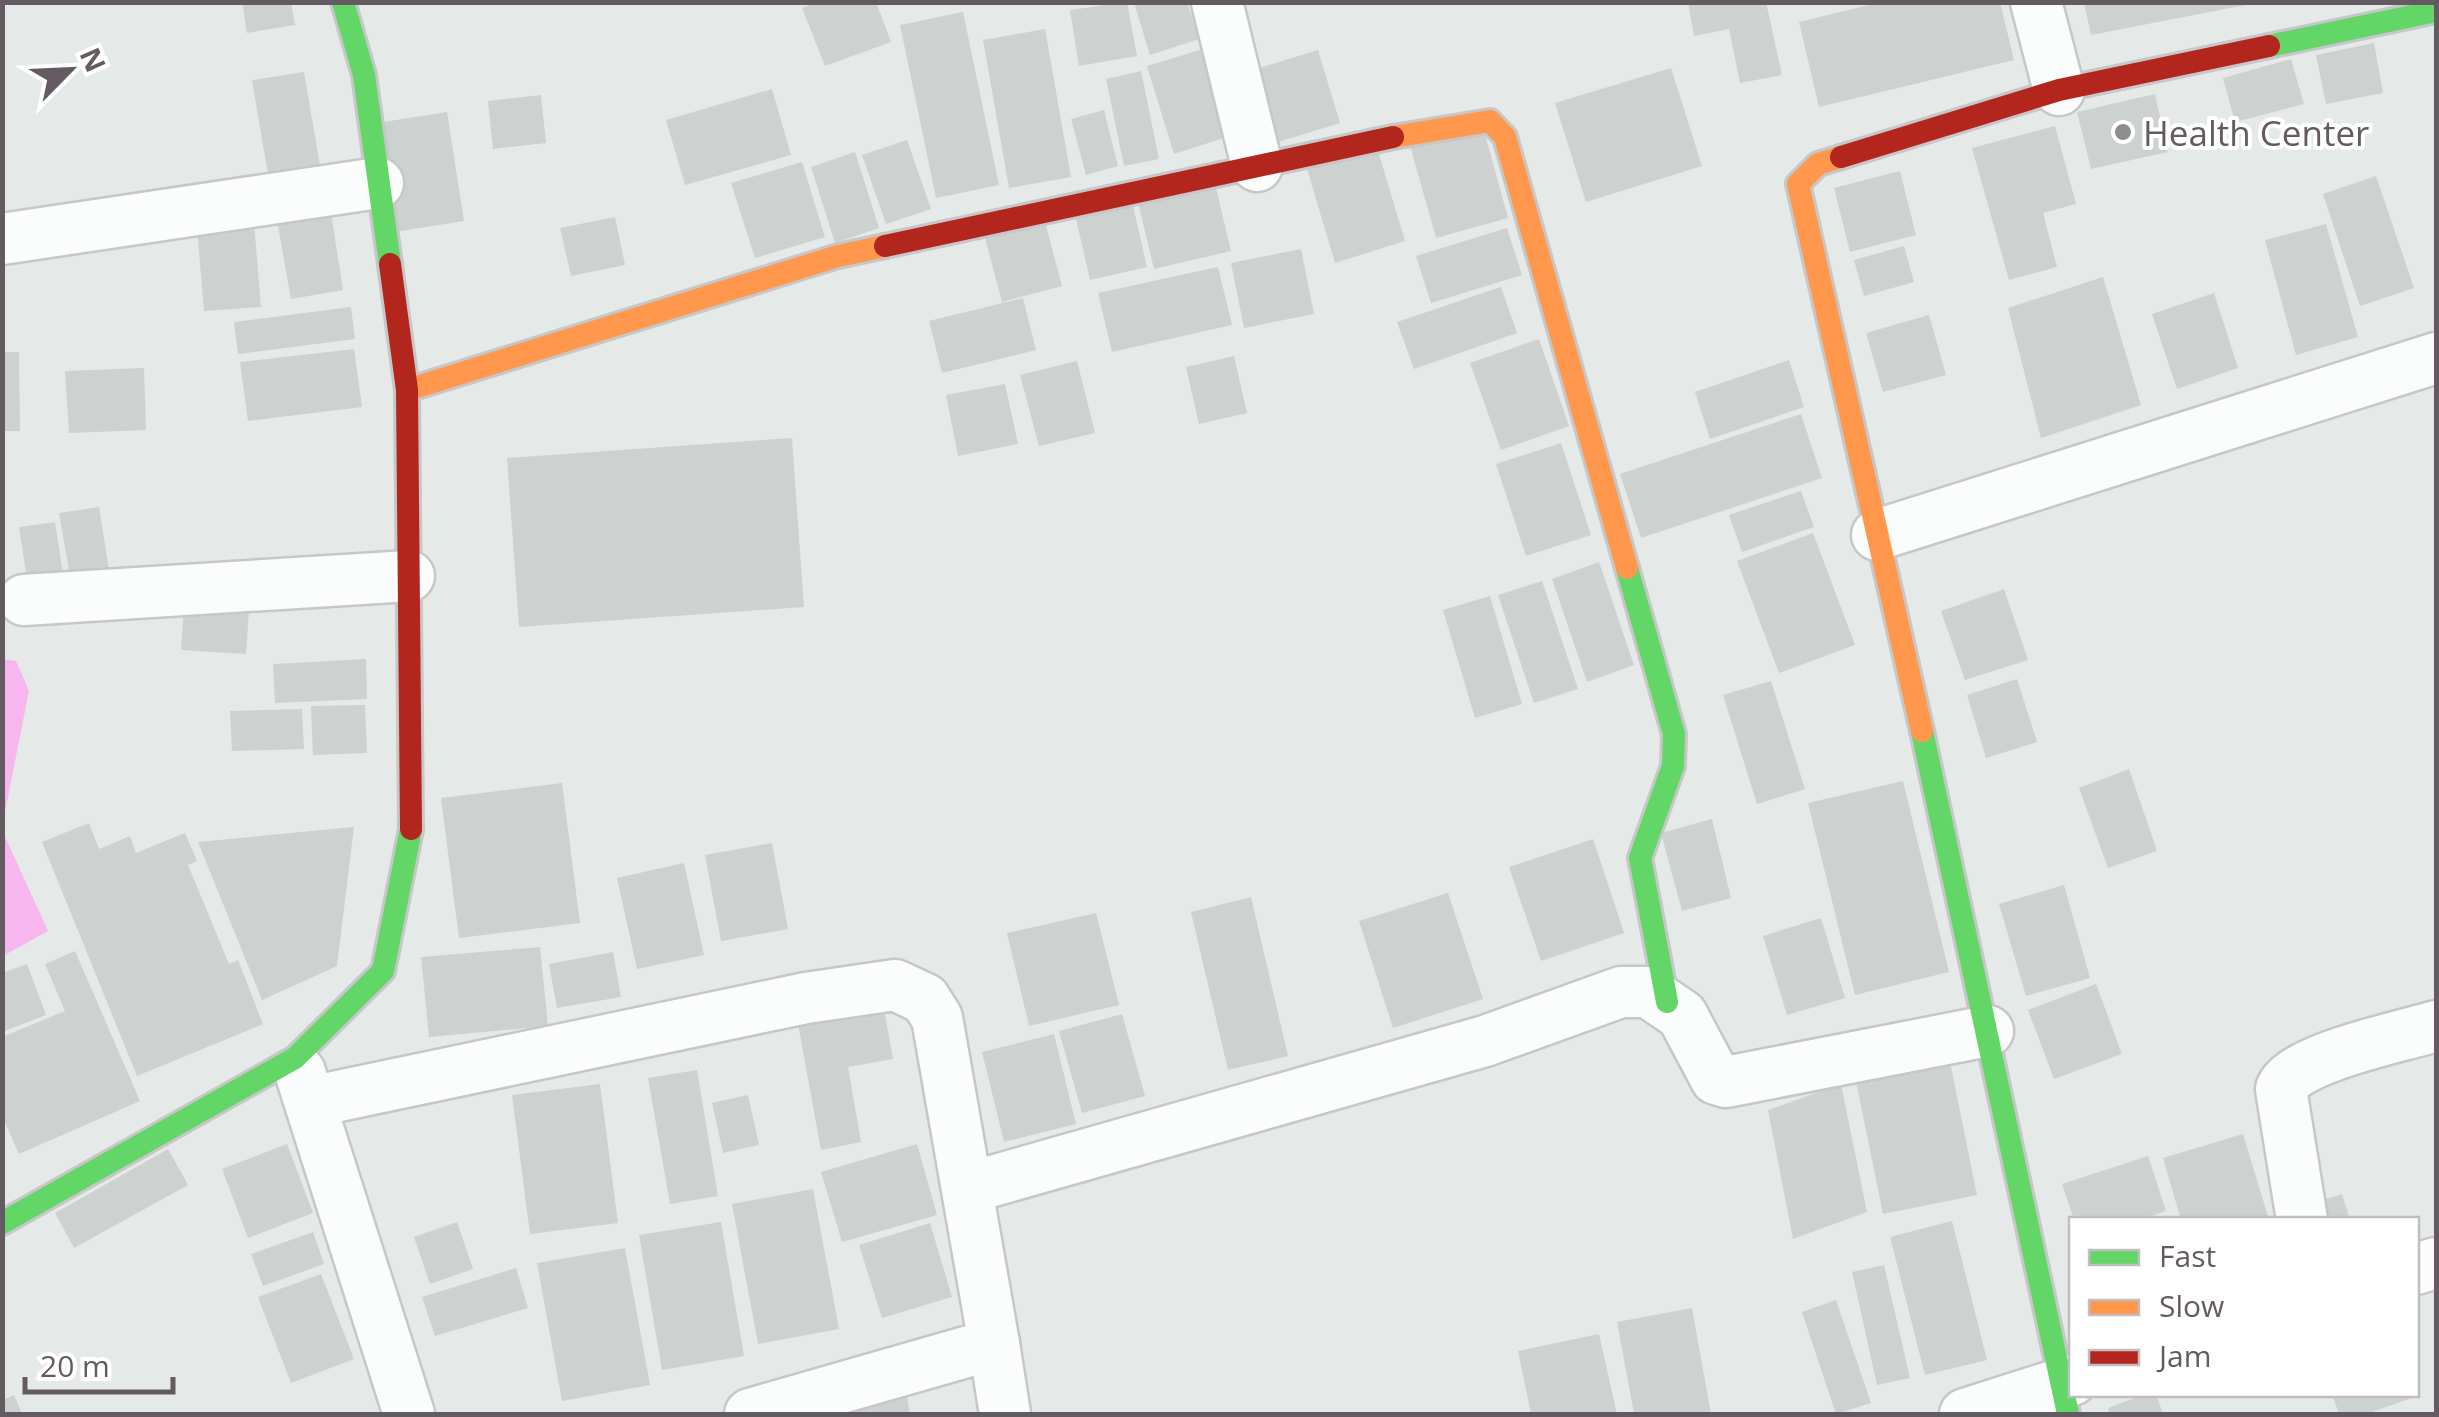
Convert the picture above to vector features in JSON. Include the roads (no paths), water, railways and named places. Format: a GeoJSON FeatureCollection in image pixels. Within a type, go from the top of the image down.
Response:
{"type":"FeatureCollection","features":[{"type":"Feature","properties":{"kind":"street"},"geometry":{"type":"LineString","coordinates":[[302,1080],[382,970],[412,823],[406,390],[364,75],[343,2]]}},
{"type":"Feature","properties":{"kind":"street"},"geometry":{"type":"LineString","coordinates":[[1217,2],[1257,166]]}},
{"type":"Feature","properties":{"kind":"street"},"geometry":{"type":"LineString","coordinates":[[2036,2],[2059,90]]}},
{"type":"Feature","properties":{"kind":"street"},"geometry":{"type":"LineString","coordinates":[[1965,1414],[2066,1393],[1798,184],[1818,164],[2059,90],[2436,11]]}},
{"type":"Feature","properties":{"kind":"street"},"geometry":{"type":"LineString","coordinates":[[406,390],[838,256],[1470,121],[1490,122],[1504,138],[1674,734],[1674,766],[1640,858],[1667,1002]]}},
{"type":"Feature","properties":{"kind":"street"},"geometry":{"type":"LineString","coordinates":[[2,239],[378,183]]}},
{"type":"Feature","properties":{"kind":"street"},"geometry":{"type":"LineString","coordinates":[[1877,535],[2436,358]]}},
{"type":"Feature","properties":{"kind":"street"},"geometry":{"type":"LineString","coordinates":[[24,600],[409,576]]}},
{"type":"Feature","properties":{"kind":"street"},"geometry":{"type":"LineString","coordinates":[[2,1223],[302,1080],[895,986],[926,999],[938,1018],[1005,1414]]}},
{"type":"Feature","properties":{"kind":"street"},"geometry":{"type":"LineString","coordinates":[[968,1188],[1485,1041],[1622,992],[1648,992],[1667,1002],[1682,1015],[1716,1079],[1726,1082],[1988,1031]]}},
{"type":"Feature","properties":{"kind":"street"},"geometry":{"type":"LineString","coordinates":[[2302,1217],[2282,1089],[2284,1080],[2312,1064],[2436,1026]]}},
{"type":"Feature","properties":{"kind":"street"},"geometry":{"type":"LineString","coordinates":[[302,1080],[409,1414]]}},
{"type":"Feature","properties":{"kind":"street"},"geometry":{"type":"LineString","coordinates":[[750,1414],[994,1344]]}},
{"type":"Feature","properties":{"kind":"place","name":"Health Center"},"geometry":{"type":"Point","coordinates":[2123,132]}}]}
